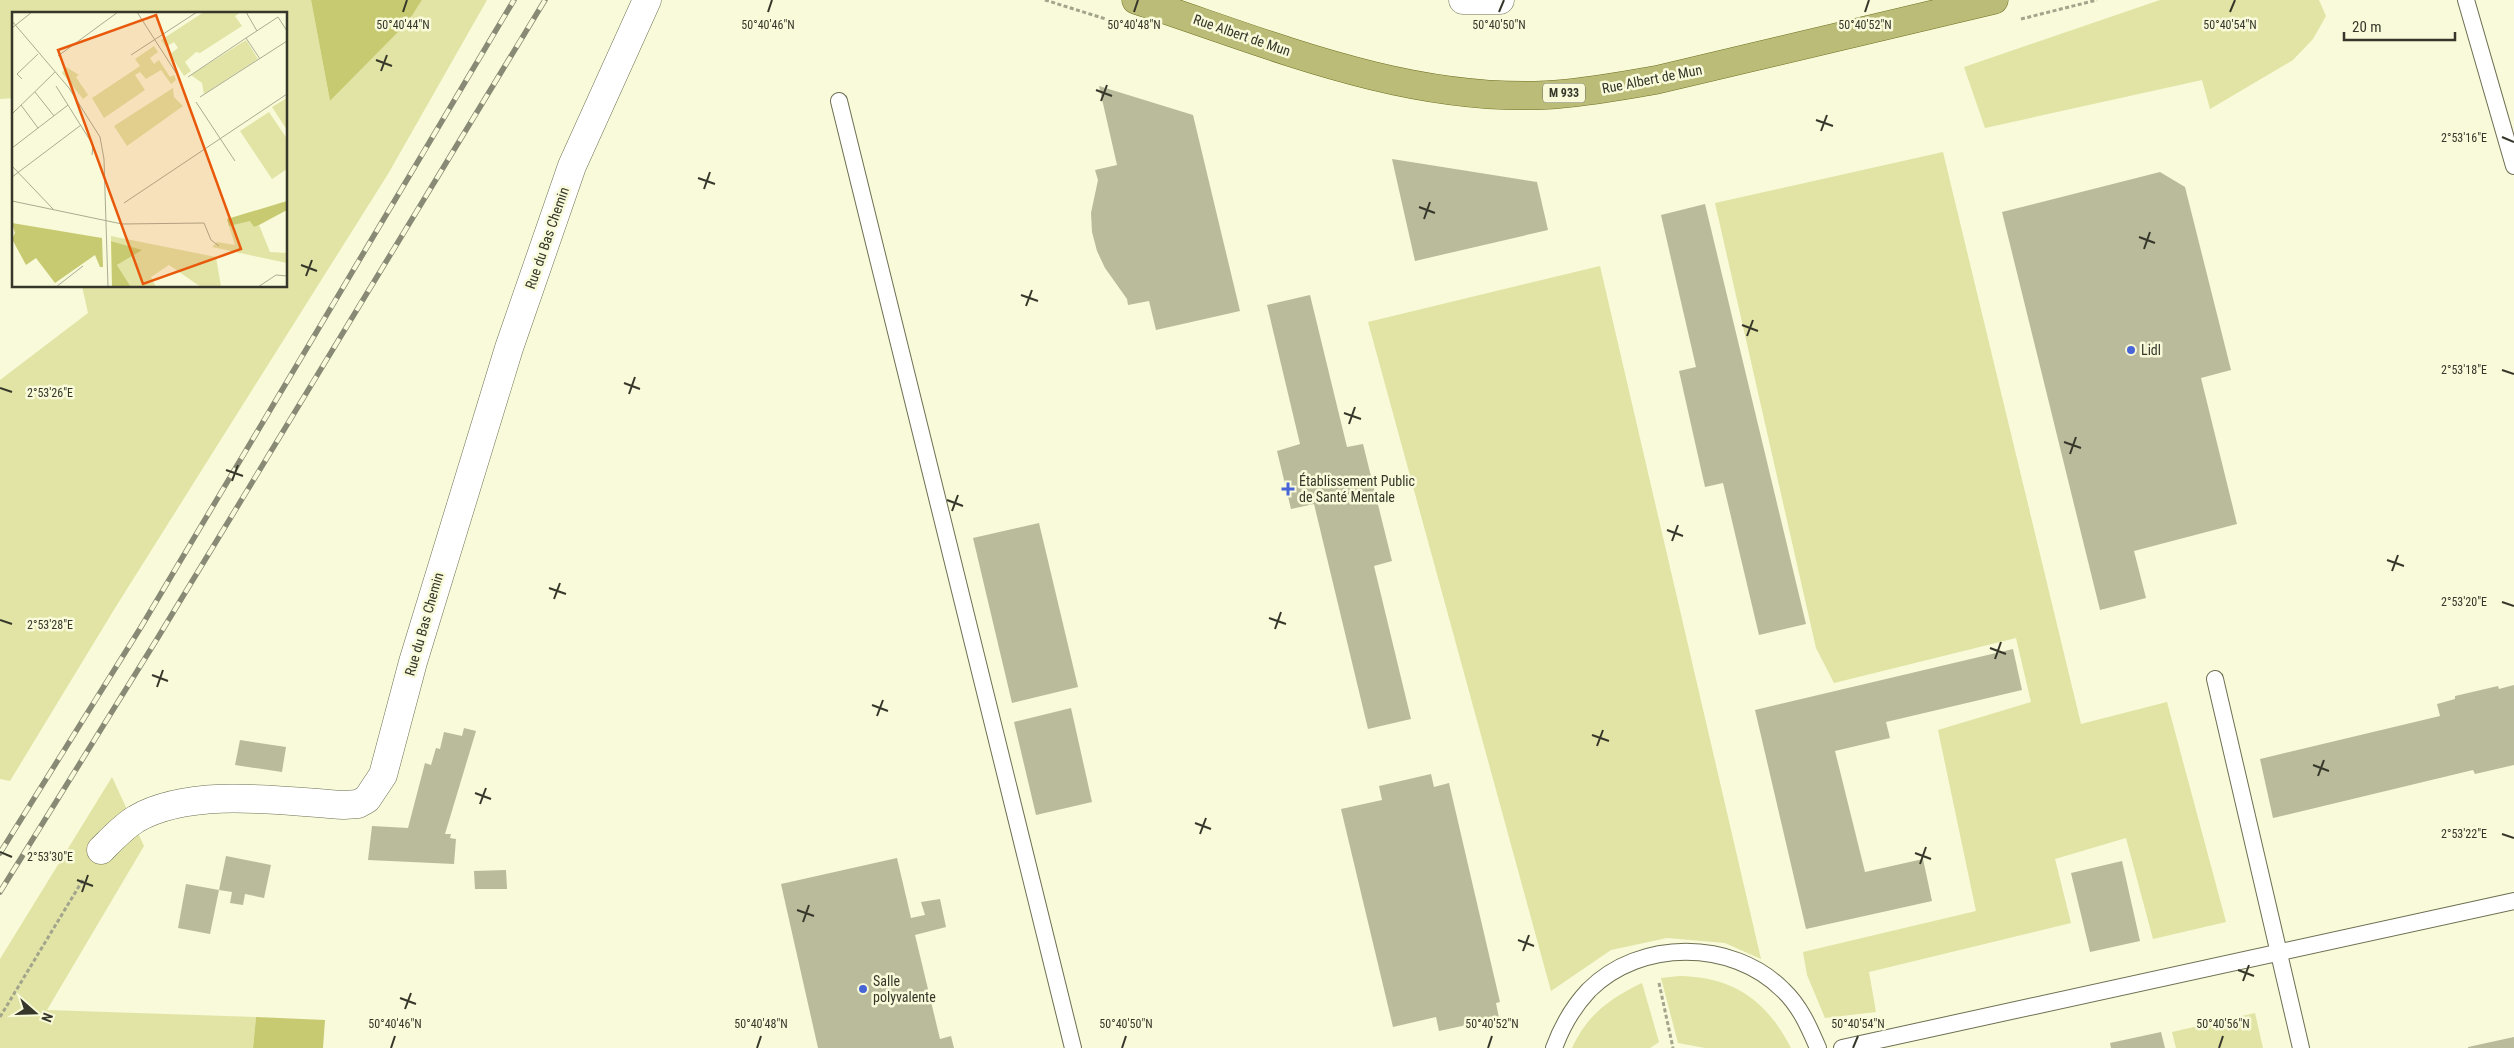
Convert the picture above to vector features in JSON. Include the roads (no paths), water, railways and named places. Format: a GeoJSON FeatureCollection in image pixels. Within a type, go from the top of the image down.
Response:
{"type":"FeatureCollection","features":[{"type":"Feature","properties":{"kind":"main road","name":"Rue Albert de Mun"},"geometry":{"type":"LineString","coordinates":[[1136,0],[1361,74],[1448,89],[1546,95],[1600,90],[1656,80],[1994,0]]}},
{"type":"Feature","properties":{"kind":"street","name":"Rue du Bas Chemin"},"geometry":{"type":"LineString","coordinates":[[101,850],[136,819],[187,801],[211,798],[344,805],[358,804],[367,799],[373,792],[383,775],[413,662],[455,519],[515,330],[572,166],[647,0]]}},
{"type":"Feature","properties":{"kind":"street"},"geometry":{"type":"LineString","coordinates":[[1463,0],[1500,0]]}},
{"type":"Feature","properties":{"kind":"lane"},"geometry":{"type":"LineString","coordinates":[[2466,0],[2514,166]]}},
{"type":"Feature","properties":{"kind":"lane"},"geometry":{"type":"LineString","coordinates":[[839,100],[1073,1048]]}},
{"type":"Feature","properties":{"kind":"lane"},"geometry":{"type":"LineString","coordinates":[[2215,679],[2301,1048]]}},
{"type":"Feature","properties":{"kind":"lane"},"geometry":{"type":"LineString","coordinates":[[1842,1048],[2514,901]]}},
{"type":"Feature","properties":{"kind":"lane"},"geometry":{"type":"LineString","coordinates":[[1554,1048],[1564,1023],[1590,989],[1624,965],[1665,952],[1708,952],[1748,965],[1783,989],[1806,1018],[1818,1048]]}},
{"type":"Feature","properties":{"kind":"railway"},"geometry":{"type":"LineString","coordinates":[[0,853],[141,627],[514,0]]}},
{"type":"Feature","properties":{"kind":"railway"},"geometry":{"type":"LineString","coordinates":[[0,892],[157,639],[545,0]]}},
{"type":"Feature","properties":{"kind":"place","name":"Lidl"},"geometry":{"type":"Point","coordinates":[2131,350]}},
{"type":"Feature","properties":{"kind":"place","name":"Établissement Public de Santé Mentale"},"geometry":{"type":"Point","coordinates":[1288,489]}},
{"type":"Feature","properties":{"kind":"place","name":"Salle polyvalente"},"geometry":{"type":"Point","coordinates":[863,989]}}]}
